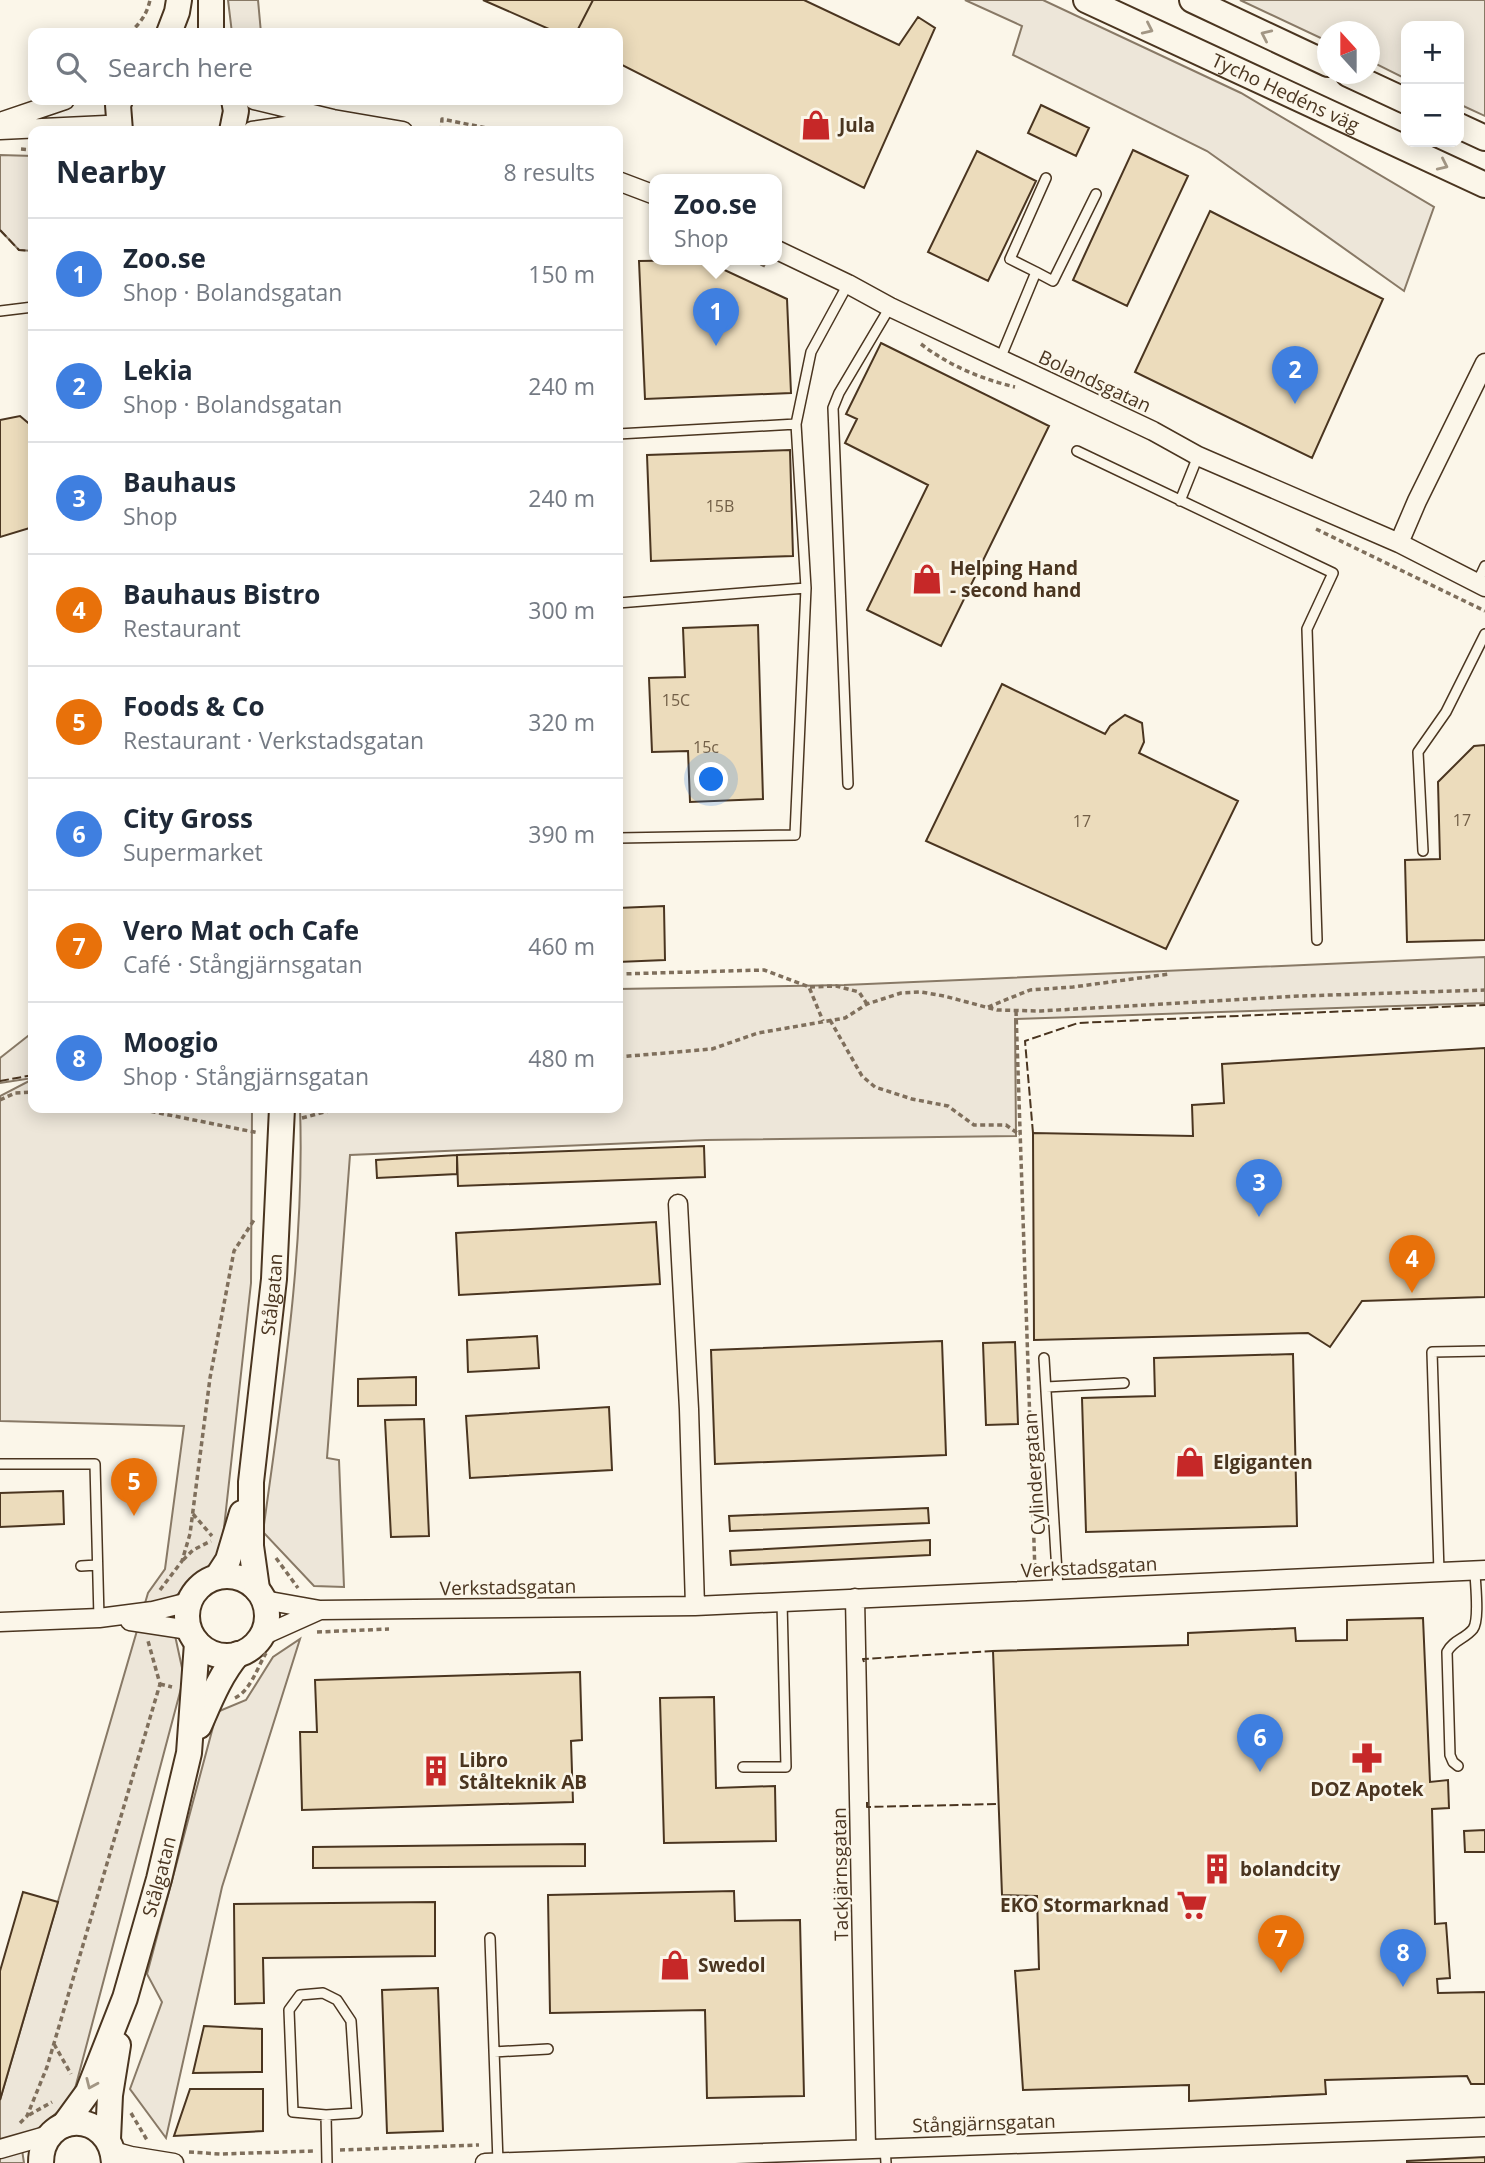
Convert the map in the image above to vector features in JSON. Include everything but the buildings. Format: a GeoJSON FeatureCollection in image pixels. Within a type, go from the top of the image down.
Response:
{"type":"FeatureCollection","features":[{"type":"Feature","properties":{"kind":"main road"},"geometry":{"type":"LineString","coordinates":[[171,28],[179,0]]}},
{"type":"Feature","properties":{"kind":"main road"},"geometry":{"type":"LineString","coordinates":[[211,0],[211,28]]}},
{"type":"Feature","properties":{"kind":"main road","name":"Tycho Hedéns väg"},"geometry":{"type":"LineString","coordinates":[[1086,0],[1485,185]]}},
{"type":"Feature","properties":{"kind":"main road"},"geometry":{"type":"LineString","coordinates":[[1192,0],[1317,59]]}},
{"type":"Feature","properties":{"kind":"main road"},"geometry":{"type":"LineString","coordinates":[[1369,84],[1401,99]]}},
{"type":"Feature","properties":{"kind":"main road"},"geometry":{"type":"LineString","coordinates":[[118,105],[119,126]]}},
{"type":"Feature","properties":{"kind":"main road"},"geometry":{"type":"LineString","coordinates":[[233,126],[235,105]]}},
{"type":"Feature","properties":{"kind":"main road"},"geometry":{"type":"LineString","coordinates":[[1464,128],[1485,138]]}},
{"type":"Feature","properties":{"kind":"main road","name":"Stålgatan"},"geometry":{"type":"LineString","coordinates":[[261,1594],[251,1546],[251,1482],[274,1279],[282,1113]]}},
{"type":"Feature","properties":{"kind":"main road","name":"Stålgatan"},"geometry":{"type":"LineString","coordinates":[[217,1577],[228,1560],[251,1482]]}},
{"type":"Feature","properties":{"kind":"main road"},"geometry":{"type":"LineString","coordinates":[[236,1576],[248,1581],[261,1594],[267,1612],[267,1625],[262,1636],[249,1649],[226,1656],[208,1651],[193,1637],[187,1616],[189,1602],[196,1590],[208,1581],[217,1577],[236,1576]]}},
{"type":"Feature","properties":{"kind":"main road","name":"Stålgatan"},"geometry":{"type":"LineString","coordinates":[[56,2130],[91,2092],[125,1998],[159,1879],[188,1753],[195,1693],[193,1637]]}},
{"type":"Feature","properties":{"kind":"main road","name":"Stålgatan"},"geometry":{"type":"LineString","coordinates":[[188,1753],[211,1697],[228,1665],[238,1654]]}},
{"type":"Feature","properties":{"kind":"main road","name":"Stålgatan"},"geometry":{"type":"LineString","coordinates":[[91,2092],[112,2151]]}},
{"type":"Feature","properties":{"kind":"main road"},"geometry":{"type":"LineString","coordinates":[[41,2163],[41,2153],[56,2130],[77,2123],[89,2124],[100,2130],[112,2151]]}},
{"type":"Feature","properties":{"kind":"street"},"geometry":{"type":"LineString","coordinates":[[0,122],[50,105]]}},
{"type":"Feature","properties":{"kind":"street"},"geometry":{"type":"LineString","coordinates":[[275,105],[374,126]]}},
{"type":"Feature","properties":{"kind":"street"},"geometry":{"type":"LineString","coordinates":[[286,126],[333,119]]}},
{"type":"Feature","properties":{"kind":"street"},"geometry":{"type":"LineString","coordinates":[[85,126],[108,126]]}},
{"type":"Feature","properties":{"kind":"street"},"geometry":{"type":"LineString","coordinates":[[0,130],[28,129]]}},
{"type":"Feature","properties":{"kind":"street"},"geometry":{"type":"LineString","coordinates":[[623,183],[649,193]]}},
{"type":"Feature","properties":{"kind":"street","name":"Bolandsgatan"},"geometry":{"type":"LineString","coordinates":[[782,252],[890,307],[1153,431],[1198,456],[1399,543],[1481,585]]}},
{"type":"Feature","properties":{"kind":"street"},"geometry":{"type":"LineString","coordinates":[[1399,543],[1485,363]]}},
{"type":"Feature","properties":{"kind":"street"},"geometry":{"type":"LineString","coordinates":[[678,1205],[689,1409],[695,1606]]}},
{"type":"Feature","properties":{"kind":"street","name":"Verkstadsgatan"},"geometry":{"type":"LineString","coordinates":[[261,1594],[320,1610],[695,1606],[855,1598],[1058,1581],[1480,1571]]}},
{"type":"Feature","properties":{"kind":"street","name":"Tackjärnsgatan"},"geometry":{"type":"LineString","coordinates":[[855,1598],[866,2148]]}},
{"type":"Feature","properties":{"kind":"street"},"geometry":{"type":"LineString","coordinates":[[0,1622],[99,1618],[153,1611],[189,1602]]}},
{"type":"Feature","properties":{"kind":"street","name":"Verkstadsgatan"},"geometry":{"type":"LineString","coordinates":[[262,1636],[320,1610]]}},
{"type":"Feature","properties":{"kind":"street"},"geometry":{"type":"LineString","coordinates":[[99,1618],[151,1623],[193,1637]]}},
{"type":"Feature","properties":{"kind":"street","name":"Stångjärnsgatan"},"geometry":{"type":"LineString","coordinates":[[485,2163],[497,2153],[520,2162],[690,2159],[866,2148],[885,2155],[1485,2127]]}},
{"type":"Feature","properties":{"kind":"street"},"geometry":{"type":"LineString","coordinates":[[0,2149],[56,2130]]}},
{"type":"Feature","properties":{"kind":"street"},"geometry":{"type":"LineString","coordinates":[[112,2151],[131,2156],[176,2157]]}},
{"type":"Feature","properties":{"kind":"lane"},"geometry":{"type":"LineString","coordinates":[[1046,178],[1010,259],[1053,281],[1096,194]]}},
{"type":"Feature","properties":{"kind":"lane"},"geometry":{"type":"LineString","coordinates":[[1000,359],[1036,272]]}},
{"type":"Feature","properties":{"kind":"lane"},"geometry":{"type":"LineString","coordinates":[[623,838],[795,835],[806,588],[796,424],[811,352],[848,284]]}},
{"type":"Feature","properties":{"kind":"lane"},"geometry":{"type":"LineString","coordinates":[[848,784],[833,408],[839,393],[890,307]]}},
{"type":"Feature","properties":{"kind":"lane"},"geometry":{"type":"LineString","coordinates":[[0,311],[28,308]]}},
{"type":"Feature","properties":{"kind":"lane"},"geometry":{"type":"LineString","coordinates":[[623,434],[796,424]]}},
{"type":"Feature","properties":{"kind":"lane"},"geometry":{"type":"LineString","coordinates":[[1077,451],[1333,573],[1307,629],[1317,940]]}},
{"type":"Feature","properties":{"kind":"lane"},"geometry":{"type":"LineString","coordinates":[[1180,500],[1198,456]]}},
{"type":"Feature","properties":{"kind":"lane"},"geometry":{"type":"LineString","coordinates":[[1481,585],[1485,566]]}},
{"type":"Feature","properties":{"kind":"lane"},"geometry":{"type":"LineString","coordinates":[[623,603],[806,588]]}},
{"type":"Feature","properties":{"kind":"lane"},"geometry":{"type":"LineString","coordinates":[[1423,851],[1418,752],[1446,712],[1485,634]]}},
{"type":"Feature","properties":{"kind":"lane"},"geometry":{"type":"LineString","coordinates":[[1439,1572],[1432,1352],[1485,1351]]}},
{"type":"Feature","properties":{"kind":"lane","name":"Cylindergatan"},"geometry":{"type":"LineString","coordinates":[[1044,1357],[1058,1581]]}},
{"type":"Feature","properties":{"kind":"lane"},"geometry":{"type":"LineString","coordinates":[[1046,1387],[1124,1383]]}},
{"type":"Feature","properties":{"kind":"lane"},"geometry":{"type":"LineString","coordinates":[[0,1464],[95,1464],[99,1618]]}},
{"type":"Feature","properties":{"kind":"lane"},"geometry":{"type":"LineString","coordinates":[[81,1566],[97,1565]]}},
{"type":"Feature","properties":{"kind":"lane"},"geometry":{"type":"LineString","coordinates":[[1458,1766],[1450,1755],[1447,1652],[1451,1644],[1473,1629],[1480,1571]]}},
{"type":"Feature","properties":{"kind":"lane"},"geometry":{"type":"LineString","coordinates":[[743,1767],[786,1767],[782,1602]]}},
{"type":"Feature","properties":{"kind":"lane"},"geometry":{"type":"LineString","coordinates":[[490,1938],[497,2153]]}},
{"type":"Feature","properties":{"kind":"lane"},"geometry":{"type":"LineString","coordinates":[[323,1993],[337,2000],[351,2021],[357,2113],[326,2115],[293,2112],[289,2010],[300,1996],[323,1993]]}},
{"type":"Feature","properties":{"kind":"lane"},"geometry":{"type":"LineString","coordinates":[[494,2052],[548,2049]]}},
{"type":"Feature","properties":{"kind":"lane"},"geometry":{"type":"LineString","coordinates":[[326,2115],[327,2163]]}},
{"type":"Feature","properties":{"kind":"path"},"geometry":{"type":"LineString","coordinates":[[135,28],[148,9],[150,0]]}},
{"type":"Feature","properties":{"kind":"path"},"geometry":{"type":"LineString","coordinates":[[441,126],[442,119],[476,126]]}},
{"type":"Feature","properties":{"kind":"path"},"geometry":{"type":"LineString","coordinates":[[623,975],[764,971],[809,987],[836,986],[859,992],[867,1004]]}},
{"type":"Feature","properties":{"kind":"path"},"geometry":{"type":"LineString","coordinates":[[986,1007],[1030,990],[1169,974]]}},
{"type":"Feature","properties":{"kind":"path"},"geometry":{"type":"LineString","coordinates":[[809,987],[823,1021]]}},
{"type":"Feature","properties":{"kind":"path"},"geometry":{"type":"LineString","coordinates":[[623,1057],[712,1049],[758,1033],[845,1018],[867,1004],[901,993],[921,992],[997,1010],[1016,1011],[1300,996],[1485,990]]}},
{"type":"Feature","properties":{"kind":"path"},"geometry":{"type":"LineString","coordinates":[[1016,1011],[1035,1574],[1058,1581]]}},
{"type":"Feature","properties":{"kind":"path"},"geometry":{"type":"LineString","coordinates":[[830,1020],[862,1076],[875,1087],[912,1099],[948,1106],[974,1125],[1006,1125],[1020,1135]]}},
{"type":"Feature","properties":{"kind":"path"},"geometry":{"type":"LineString","coordinates":[[0,1100],[15,1093],[28,1092]]}},
{"type":"Feature","properties":{"kind":"path"},"geometry":{"type":"LineString","coordinates":[[159,1113],[262,1134]]}},
{"type":"Feature","properties":{"kind":"path"},"geometry":{"type":"LineString","coordinates":[[182,1561],[193,1550],[214,1539],[192,1514]]}},
{"type":"Feature","properties":{"kind":"path"},"geometry":{"type":"LineString","coordinates":[[251,1546],[267,1549],[302,1594]]}},
{"type":"Feature","properties":{"kind":"path"},"geometry":{"type":"LineString","coordinates":[[54,2044],[66,2064],[91,2092],[121,2099],[126,2103],[140,2131],[152,2145]]}},
{"type":"Feature","properties":{"kind":"path"},"geometry":{"type":"LineString","coordinates":[[27,2116],[57,2099]]}},
{"type":"Feature","properties":{"kind":"path"},"geometry":{"type":"LineString","coordinates":[[176,2157],[327,2150],[497,2153]]}},
{"type":"Feature","properties":{"kind":"shaded area"},"geometry":{"type":"Polygon","coordinates":[[[228,0],[258,0],[261,28],[231,28],[228,0]]]}},
{"type":"Feature","properties":{"kind":"shaded area"},"geometry":{"type":"Polygon","coordinates":[[[965,0],[1043,0],[1241,93],[1434,207],[1404,291],[1207,151],[1013,55],[1022,26],[965,0]]]}},
{"type":"Feature","properties":{"kind":"shaded area"},"geometry":{"type":"Polygon","coordinates":[[[1240,0],[1485,0],[1485,116],[1464,106],[1464,21],[1401,21],[1401,76],[1380,66],[1380,21],[1317,21],[1317,36],[1240,0]]]}},
{"type":"Feature","properties":{"kind":"shaded area"},"geometry":{"type":"Polygon","coordinates":[[[0,155],[28,156],[28,251],[19,250],[0,230],[0,155]]]}},
{"type":"Feature","properties":{"kind":"shaded area"},"geometry":{"type":"Polygon","coordinates":[[[1485,957],[1485,1003],[1015,1019],[1016,1136],[706,1140],[350,1155],[327,1458],[339,1460],[344,1587],[314,1586],[263,1532],[295,1268],[301,1161],[300,1113],[623,1113],[623,989],[844,985],[1485,957]]]}},
{"type":"Feature","properties":{"kind":"shaded area"},"geometry":{"type":"Polygon","coordinates":[[[28,1036],[28,1079],[0,1083],[0,1058],[28,1036]]]}},
{"type":"Feature","properties":{"kind":"shaded area"},"geometry":{"type":"Polygon","coordinates":[[[28,1082],[28,1113],[252,1113],[251,1283],[221,1555],[168,1603],[184,1677],[72,2100],[21,2143],[24,2163],[0,2163],[0,2100],[148,1593],[165,1569],[184,1426],[0,1421],[0,1096],[28,1082]]]}},
{"type":"Feature","properties":{"kind":"shaded area"},"geometry":{"type":"Polygon","coordinates":[[[300,1639],[222,1887],[166,2138],[130,2089],[162,2002],[147,1974],[217,1712],[246,1700],[273,1657],[300,1639]]]}},
{"type":"Feature","properties":{"kind":"fence"},"geometry":{"type":"LineString","coordinates":[[0,230],[19,250],[28,251]]}},
{"type":"Feature","properties":{"kind":"fence"},"geometry":{"type":"LineString","coordinates":[[1033,1133],[1025,1041],[1078,1023],[1485,1005]]}},
{"type":"Feature","properties":{"kind":"fence"},"geometry":{"type":"LineString","coordinates":[[0,1081],[28,1076]]}},
{"type":"Feature","properties":{"kind":"fence"},"geometry":{"type":"LineString","coordinates":[[864,1662],[863,1659],[993,1651]]}},
{"type":"Feature","properties":{"kind":"fence"},"geometry":{"type":"LineString","coordinates":[[867,1802],[867,1807],[999,1804]]}},
{"type":"Feature","properties":{"kind":"place","name":"Jula"},"geometry":{"type":"Point","coordinates":[816,125]}},
{"type":"Feature","properties":{"kind":"place","name":"Zoo.se"},"geometry":{"type":"Point","coordinates":[716,346]}},
{"type":"Feature","properties":{"kind":"place","name":"Lekia"},"geometry":{"type":"Point","coordinates":[1295,404]}},
{"type":"Feature","properties":{"kind":"place","name":"Helping Hand - second hand"},"geometry":{"type":"Point","coordinates":[927,579]}},
{"type":"Feature","properties":{"kind":"place","name":"Bauhaus"},"geometry":{"type":"Point","coordinates":[1259,1217]}},
{"type":"Feature","properties":{"kind":"place","name":"Bauhaus Bistro"},"geometry":{"type":"Point","coordinates":[1412,1293]}},
{"type":"Feature","properties":{"kind":"place","name":"Elgiganten"},"geometry":{"type":"Point","coordinates":[1190,1462]}},
{"type":"Feature","properties":{"kind":"place","name":"Foods & Co"},"geometry":{"type":"Point","coordinates":[134,1516]}},
{"type":"Feature","properties":{"kind":"place","name":"DOZ Apotek"},"geometry":{"type":"Point","coordinates":[1367,1758]}},
{"type":"Feature","properties":{"kind":"place","name":"Libro Stålteknik AB"},"geometry":{"type":"Point","coordinates":[436,1771]}},
{"type":"Feature","properties":{"kind":"place","name":"City Gross"},"geometry":{"type":"Point","coordinates":[1260,1772]}},
{"type":"Feature","properties":{"kind":"place","name":"bolandcity"},"geometry":{"type":"Point","coordinates":[1217,1869]}},
{"type":"Feature","properties":{"kind":"place","name":"EKO Stormarknad"},"geometry":{"type":"Point","coordinates":[1192,1905]}},
{"type":"Feature","properties":{"kind":"place","name":"Swedol"},"geometry":{"type":"Point","coordinates":[675,1965]}},
{"type":"Feature","properties":{"kind":"place","name":"Vero Mat och Cafe"},"geometry":{"type":"Point","coordinates":[1281,1973]}},
{"type":"Feature","properties":{"kind":"place","name":"Moogio"},"geometry":{"type":"Point","coordinates":[1403,1987]}}]}
